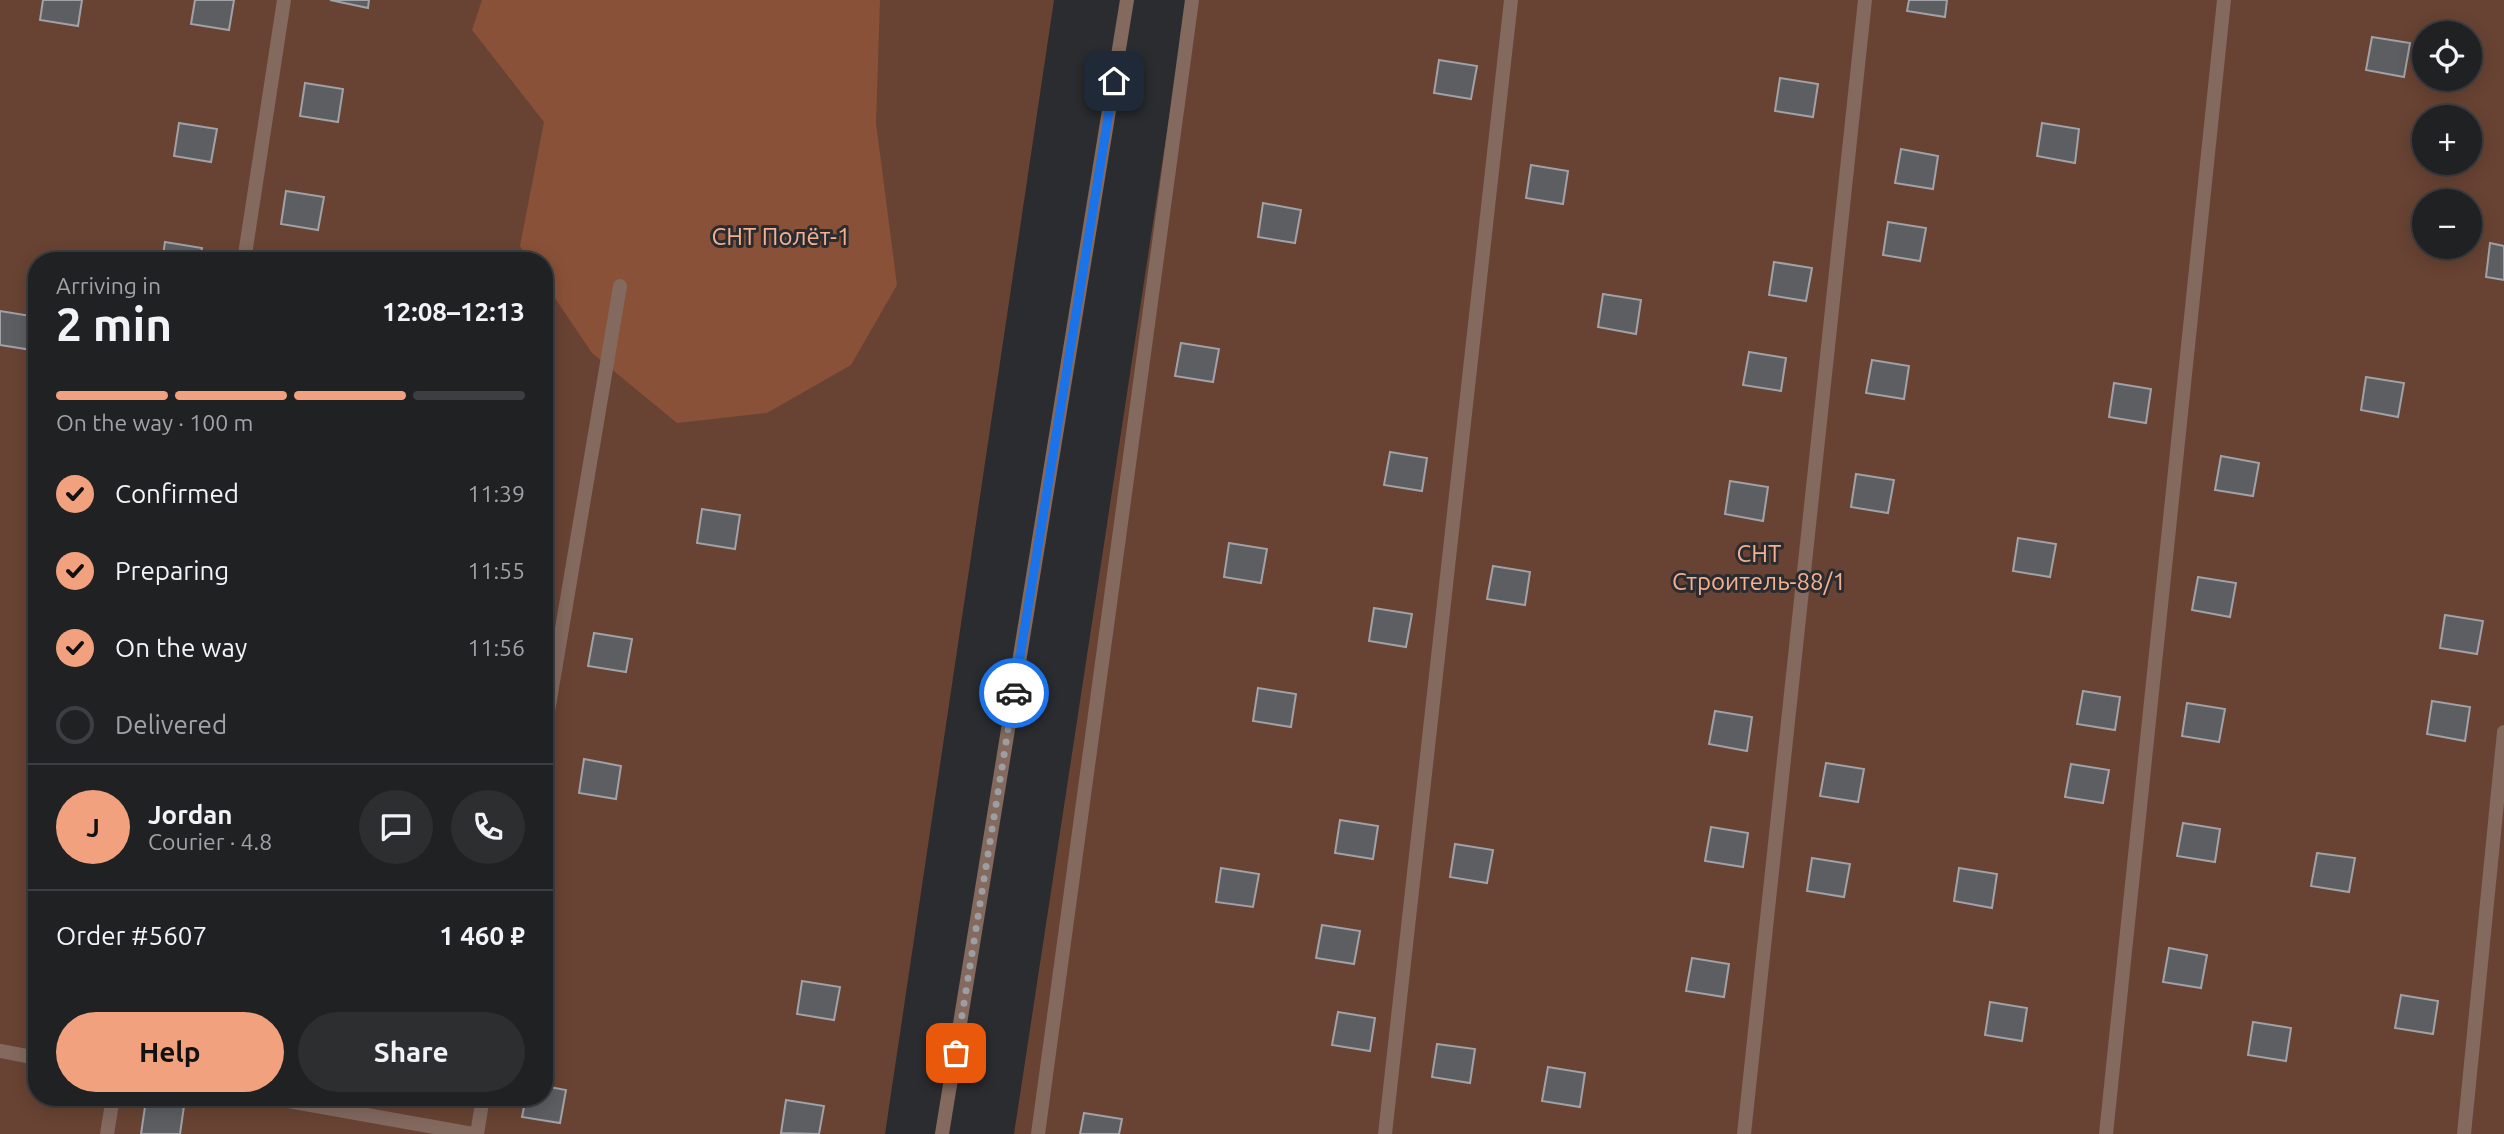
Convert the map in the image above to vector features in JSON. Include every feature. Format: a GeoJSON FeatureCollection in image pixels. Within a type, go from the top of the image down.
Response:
{"type":"FeatureCollection","features":[{"type":"Feature","properties":{"kind":"street"},"geometry":{"type":"LineString","coordinates":[[245,252],[284,0]]}},
{"type":"Feature","properties":{"kind":"street"},"geometry":{"type":"LineString","coordinates":[[942,1134],[1127,0]]}},
{"type":"Feature","properties":{"kind":"street"},"geometry":{"type":"LineString","coordinates":[[1038,1134],[1192,0]]}},
{"type":"Feature","properties":{"kind":"street"},"geometry":{"type":"LineString","coordinates":[[1385,1134],[1511,0]]}},
{"type":"Feature","properties":{"kind":"street"},"geometry":{"type":"LineString","coordinates":[[1744,1134],[1865,0]]}},
{"type":"Feature","properties":{"kind":"street"},"geometry":{"type":"LineString","coordinates":[[2106,1134],[2224,0]]}},
{"type":"Feature","properties":{"kind":"street"},"geometry":{"type":"LineString","coordinates":[[553,682],[620,286]]}},
{"type":"Feature","properties":{"kind":"street"},"geometry":{"type":"LineString","coordinates":[[2464,1134],[2504,732]]}},
{"type":"Feature","properties":{"kind":"street"},"geometry":{"type":"LineString","coordinates":[[0,1051],[28,1056]]}},
{"type":"Feature","properties":{"kind":"street"},"geometry":{"type":"LineString","coordinates":[[107,1134],[112,1106]]}},
{"type":"Feature","properties":{"kind":"street"},"geometry":{"type":"LineString","coordinates":[[317,1106],[475,1134],[481,1106]]}},
{"type":"Feature","properties":{"kind":"green space","name":"СНТ Полёт-1"},"geometry":{"type":"Polygon","coordinates":[[[0,0],[1054,0],[885,1134],[0,1134],[0,0]]]}},
{"type":"Feature","properties":{"kind":"green space"},"geometry":{"type":"Polygon","coordinates":[[[482,0],[880,0],[876,123],[897,285],[851,365],[767,413],[677,423],[592,353],[553,295],[553,252],[524,252],[520,246],[544,122],[472,30],[482,0]]]}},
{"type":"Feature","properties":{"kind":"green space","name":"СНТ Строитель-88/1"},"geometry":{"type":"Polygon","coordinates":[[[1187,0],[2504,0],[2504,1134],[1014,1134],[1187,0]]]}},
{"type":"Feature","properties":{"kind":"building"},"geometry":{"type":"Polygon","coordinates":[[[43,0],[82,0],[78,26],[40,20],[43,0]]]}},
{"type":"Feature","properties":{"kind":"building"},"geometry":{"type":"Polygon","coordinates":[[[195,0],[234,0],[229,30],[191,24],[195,0]]]}},
{"type":"Feature","properties":{"kind":"building"},"geometry":{"type":"Polygon","coordinates":[[[330,0],[369,0],[368,8],[330,0]]]}},
{"type":"Feature","properties":{"kind":"building"},"geometry":{"type":"Polygon","coordinates":[[[1909,0],[1947,0],[1945,17],[1907,11],[1909,0]]]}},
{"type":"Feature","properties":{"kind":"building"},"geometry":{"type":"Polygon","coordinates":[[[2372,37],[2410,43],[2404,77],[2366,70],[2372,37]]]}},
{"type":"Feature","properties":{"kind":"building"},"geometry":{"type":"Polygon","coordinates":[[[1439,60],[1477,66],[1471,99],[1434,93],[1439,60]]]}},
{"type":"Feature","properties":{"kind":"building"},"geometry":{"type":"Polygon","coordinates":[[[1780,78],[1818,84],[1813,117],[1775,111],[1780,78]]]}},
{"type":"Feature","properties":{"kind":"building"},"geometry":{"type":"Polygon","coordinates":[[[305,83],[343,89],[338,122],[300,116],[305,83]]]}},
{"type":"Feature","properties":{"kind":"building"},"geometry":{"type":"Polygon","coordinates":[[[179,123],[217,129],[211,162],[174,156],[179,123]]]}},
{"type":"Feature","properties":{"kind":"building"},"geometry":{"type":"Polygon","coordinates":[[[2042,123],[2079,129],[2075,163],[2037,156],[2042,123]]]}},
{"type":"Feature","properties":{"kind":"building"},"geometry":{"type":"Polygon","coordinates":[[[1901,149],[1938,156],[1933,189],[1895,183],[1901,149]]]}},
{"type":"Feature","properties":{"kind":"building"},"geometry":{"type":"Polygon","coordinates":[[[1531,165],[1568,171],[1563,204],[1526,198],[1531,165]]]}},
{"type":"Feature","properties":{"kind":"building"},"geometry":{"type":"Polygon","coordinates":[[[286,191],[324,197],[318,230],[281,224],[286,191]]]}},
{"type":"Feature","properties":{"kind":"building"},"geometry":{"type":"Polygon","coordinates":[[[1263,203],[1301,210],[1295,243],[1258,237],[1263,203]]]}},
{"type":"Feature","properties":{"kind":"building"},"geometry":{"type":"Polygon","coordinates":[[[1888,222],[1926,228],[1920,261],[1883,255],[1888,222]]]}},
{"type":"Feature","properties":{"kind":"building"},"geometry":{"type":"Polygon","coordinates":[[[165,242],[202,248],[201,252],[163,252],[165,242]]]}},
{"type":"Feature","properties":{"kind":"building"},"geometry":{"type":"Polygon","coordinates":[[[2490,243],[2504,246],[2504,280],[2486,277],[2490,243]]]}},
{"type":"Feature","properties":{"kind":"building"},"geometry":{"type":"Polygon","coordinates":[[[1774,262],[1812,268],[1806,301],[1769,295],[1774,262]]]}},
{"type":"Feature","properties":{"kind":"building"},"geometry":{"type":"Polygon","coordinates":[[[1603,294],[1641,300],[1636,334],[1598,327],[1603,294]]]}},
{"type":"Feature","properties":{"kind":"building"},"geometry":{"type":"Polygon","coordinates":[[[0,311],[28,316],[28,349],[0,345],[0,311]]]}},
{"type":"Feature","properties":{"kind":"building"},"geometry":{"type":"Polygon","coordinates":[[[1181,343],[1219,349],[1213,382],[1175,376],[1181,343]]]}},
{"type":"Feature","properties":{"kind":"building"},"geometry":{"type":"Polygon","coordinates":[[[1749,352],[1786,358],[1781,391],[1743,385],[1749,352]]]}},
{"type":"Feature","properties":{"kind":"building"},"geometry":{"type":"Polygon","coordinates":[[[1872,360],[1909,366],[1904,399],[1866,393],[1872,360]]]}},
{"type":"Feature","properties":{"kind":"building"},"geometry":{"type":"Polygon","coordinates":[[[2366,377],[2404,383],[2398,417],[2361,410],[2366,377]]]}},
{"type":"Feature","properties":{"kind":"building"},"geometry":{"type":"Polygon","coordinates":[[[2114,383],[2151,389],[2146,423],[2109,417],[2114,383]]]}},
{"type":"Feature","properties":{"kind":"building"},"geometry":{"type":"Polygon","coordinates":[[[1390,452],[1427,458],[1422,491],[1384,485],[1390,452]]]}},
{"type":"Feature","properties":{"kind":"building"},"geometry":{"type":"Polygon","coordinates":[[[2221,456],[2259,463],[2253,496],[2215,490],[2221,456]]]}},
{"type":"Feature","properties":{"kind":"building"},"geometry":{"type":"Polygon","coordinates":[[[1856,474],[1894,480],[1888,513],[1851,507],[1856,474]]]}},
{"type":"Feature","properties":{"kind":"building"},"geometry":{"type":"Polygon","coordinates":[[[1730,481],[1768,487],[1763,521],[1725,514],[1730,481]]]}},
{"type":"Feature","properties":{"kind":"building"},"geometry":{"type":"Polygon","coordinates":[[[702,509],[740,515],[735,549],[697,543],[702,509]]]}},
{"type":"Feature","properties":{"kind":"building"},"geometry":{"type":"Polygon","coordinates":[[[2018,538],[2056,544],[2050,577],[2013,571],[2018,538]]]}},
{"type":"Feature","properties":{"kind":"building"},"geometry":{"type":"Polygon","coordinates":[[[1229,543],[1267,549],[1261,583],[1224,577],[1229,543]]]}},
{"type":"Feature","properties":{"kind":"building"},"geometry":{"type":"Polygon","coordinates":[[[1493,566],[1530,572],[1525,605],[1487,599],[1493,566]]]}},
{"type":"Feature","properties":{"kind":"building"},"geometry":{"type":"Polygon","coordinates":[[[2198,577],[2236,583],[2230,617],[2192,610],[2198,577]]]}},
{"type":"Feature","properties":{"kind":"building"},"geometry":{"type":"Polygon","coordinates":[[[1374,608],[1412,614],[1406,647],[1369,641],[1374,608]]]}},
{"type":"Feature","properties":{"kind":"building"},"geometry":{"type":"Polygon","coordinates":[[[2445,615],[2483,621],[2477,654],[2440,648],[2445,615]]]}},
{"type":"Feature","properties":{"kind":"building"},"geometry":{"type":"Polygon","coordinates":[[[594,633],[632,639],[626,672],[588,666],[594,633]]]}},
{"type":"Feature","properties":{"kind":"building"},"geometry":{"type":"Polygon","coordinates":[[[1258,688],[1296,694],[1291,727],[1253,721],[1258,688]]]}},
{"type":"Feature","properties":{"kind":"building"},"geometry":{"type":"Polygon","coordinates":[[[2083,691],[2120,697],[2115,730],[2077,724],[2083,691]]]}},
{"type":"Feature","properties":{"kind":"building"},"geometry":{"type":"Polygon","coordinates":[[[2432,701],[2470,707],[2465,741],[2427,734],[2432,701]]]}},
{"type":"Feature","properties":{"kind":"building"},"geometry":{"type":"Polygon","coordinates":[[[2187,703],[2225,709],[2219,742],[2182,736],[2187,703]]]}},
{"type":"Feature","properties":{"kind":"building"},"geometry":{"type":"Polygon","coordinates":[[[1715,711],[1752,717],[1747,751],[1709,744],[1715,711]]]}},
{"type":"Feature","properties":{"kind":"building"},"geometry":{"type":"Polygon","coordinates":[[[584,759],[621,766],[616,799],[579,793],[584,759]]]}},
{"type":"Feature","properties":{"kind":"building"},"geometry":{"type":"Polygon","coordinates":[[[1826,763],[1864,769],[1858,802],[1820,796],[1826,763]]]}},
{"type":"Feature","properties":{"kind":"building"},"geometry":{"type":"Polygon","coordinates":[[[2071,764],[2109,770],[2103,803],[2065,797],[2071,764]]]}},
{"type":"Feature","properties":{"kind":"building"},"geometry":{"type":"Polygon","coordinates":[[[1340,820],[1378,826],[1373,859],[1335,853],[1340,820]]]}},
{"type":"Feature","properties":{"kind":"building"},"geometry":{"type":"Polygon","coordinates":[[[2183,823],[2220,829],[2215,862],[2177,856],[2183,823]]]}},
{"type":"Feature","properties":{"kind":"building"},"geometry":{"type":"Polygon","coordinates":[[[1711,827],[1748,833],[1743,867],[1705,861],[1711,827]]]}},
{"type":"Feature","properties":{"kind":"building"},"geometry":{"type":"Polygon","coordinates":[[[1455,844],[1493,850],[1487,883],[1450,877],[1455,844]]]}},
{"type":"Feature","properties":{"kind":"building"},"geometry":{"type":"Polygon","coordinates":[[[2317,853],[2355,858],[2349,892],[2311,886],[2317,853]]]}},
{"type":"Feature","properties":{"kind":"building"},"geometry":{"type":"Polygon","coordinates":[[[1812,858],[1850,864],[1844,897],[1807,891],[1812,858]]]}},
{"type":"Feature","properties":{"kind":"building"},"geometry":{"type":"Polygon","coordinates":[[[1221,868],[1259,874],[1253,907],[1216,902],[1221,868]]]}},
{"type":"Feature","properties":{"kind":"building"},"geometry":{"type":"Polygon","coordinates":[[[1959,868],[1997,874],[1992,908],[1954,901],[1959,868]]]}},
{"type":"Feature","properties":{"kind":"building"},"geometry":{"type":"Polygon","coordinates":[[[1322,925],[1360,931],[1354,964],[1316,958],[1322,925]]]}},
{"type":"Feature","properties":{"kind":"building"},"geometry":{"type":"Polygon","coordinates":[[[2169,948],[2207,955],[2201,988],[2163,982],[2169,948]]]}},
{"type":"Feature","properties":{"kind":"building"},"geometry":{"type":"Polygon","coordinates":[[[1692,958],[1729,964],[1724,997],[1686,991],[1692,958]]]}},
{"type":"Feature","properties":{"kind":"building"},"geometry":{"type":"Polygon","coordinates":[[[802,981],[840,987],[834,1020],[797,1014],[802,981]]]}},
{"type":"Feature","properties":{"kind":"building"},"geometry":{"type":"Polygon","coordinates":[[[2401,995],[2438,1001],[2433,1034],[2395,1028],[2401,995]]]}},
{"type":"Feature","properties":{"kind":"building"},"geometry":{"type":"Polygon","coordinates":[[[1990,1002],[2027,1008],[2022,1041],[1985,1035],[1990,1002]]]}},
{"type":"Feature","properties":{"kind":"building"},"geometry":{"type":"Polygon","coordinates":[[[1338,1012],[1375,1018],[1370,1051],[1332,1045],[1338,1012]]]}},
{"type":"Feature","properties":{"kind":"building"},"geometry":{"type":"Polygon","coordinates":[[[2253,1022],[2291,1028],[2286,1061],[2248,1055],[2253,1022]]]}},
{"type":"Feature","properties":{"kind":"building"},"geometry":{"type":"Polygon","coordinates":[[[1437,1044],[1475,1049],[1470,1083],[1432,1077],[1437,1044]]]}},
{"type":"Feature","properties":{"kind":"building"},"geometry":{"type":"Polygon","coordinates":[[[1548,1067],[1585,1073],[1580,1107],[1542,1101],[1548,1067]]]}},
{"type":"Feature","properties":{"kind":"building"},"geometry":{"type":"Polygon","coordinates":[[[553,1088],[566,1090],[560,1123],[522,1117],[524,1106],[553,1106],[553,1088]]]}},
{"type":"Feature","properties":{"kind":"building"},"geometry":{"type":"Polygon","coordinates":[[[786,1100],[824,1106],[819,1134],[781,1133],[786,1100]]]}},
{"type":"Feature","properties":{"kind":"building"},"geometry":{"type":"Polygon","coordinates":[[[145,1106],[184,1106],[180,1134],[141,1134],[145,1106]]]}},
{"type":"Feature","properties":{"kind":"building"},"geometry":{"type":"Polygon","coordinates":[[[1084,1113],[1122,1119],[1119,1134],[1080,1134],[1084,1113]]]}},
{"type":"Feature","properties":{"kind":"way so far"},"geometry":{"type":"LineString","coordinates":[[956,1053],[1014,693]]}},
{"type":"Feature","properties":{"kind":"route"},"geometry":{"type":"LineString","coordinates":[[1014,693],[1114,81]]}}]}
